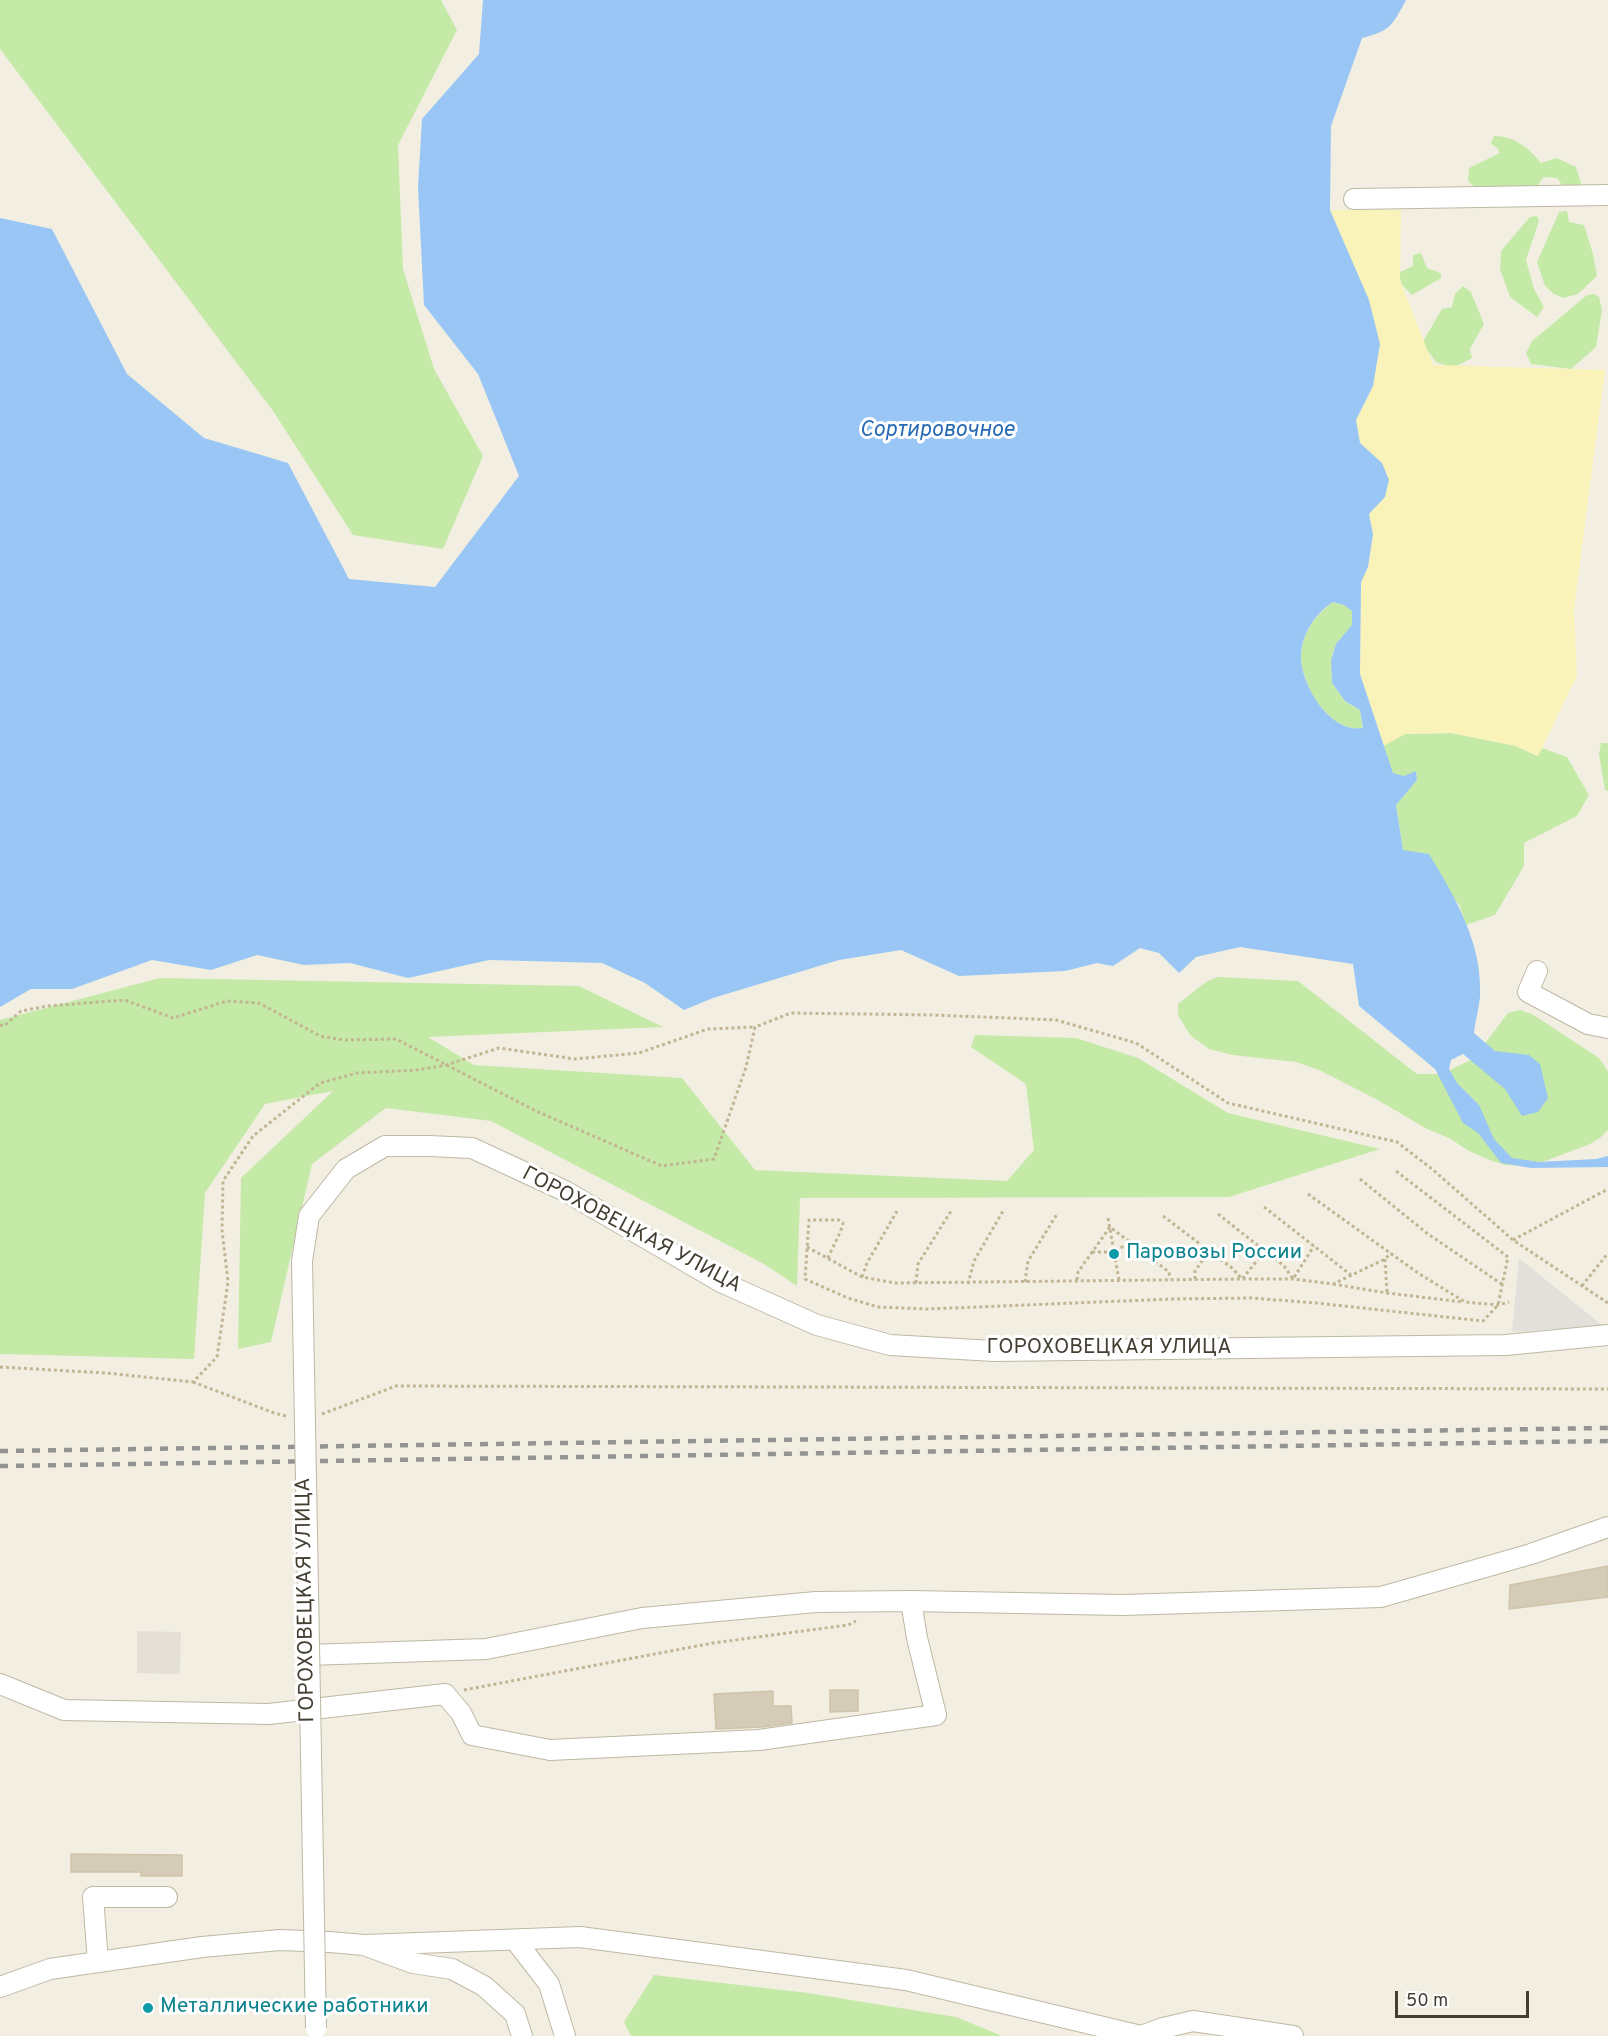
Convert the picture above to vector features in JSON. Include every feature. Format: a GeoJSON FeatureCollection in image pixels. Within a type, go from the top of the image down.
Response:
{"type":"FeatureCollection","features":[{"type":"Feature","properties":{"kind":"street"},"geometry":{"type":"LineString","coordinates":[[1354,199],[1608,195]]}},
{"type":"Feature","properties":{"kind":"street"},"geometry":{"type":"LineString","coordinates":[[1537,971],[1528,992],[1588,1024],[1608,1028]]}},
{"type":"Feature","properties":{"kind":"street","name":"ГОРОХОВЕЦКАЯ УЛИЦА"},"geometry":{"type":"LineString","coordinates":[[316,2032],[302,1261],[309,1216],[346,1169],[385,1146],[472,1148],[565,1191],[722,1282],[817,1325],[890,1345],[994,1351],[1506,1345],[1608,1335]]}},
{"type":"Feature","properties":{"kind":"street"},"geometry":{"type":"LineString","coordinates":[[308,1655],[486,1649],[642,1618],[816,1602],[911,1601],[1123,1605],[1381,1597],[1531,1554],[1608,1527]]}},
{"type":"Feature","properties":{"kind":"street"},"geometry":{"type":"LineString","coordinates":[[0,1684],[64,1710],[270,1714],[445,1694],[460,1713],[472,1735],[550,1749],[759,1740],[936,1715],[917,1638],[911,1601]]}},
{"type":"Feature","properties":{"kind":"street"},"geometry":{"type":"LineString","coordinates":[[98,1962],[93,1897],[167,1897]]}},
{"type":"Feature","properties":{"kind":"street"},"geometry":{"type":"LineString","coordinates":[[0,1987],[50,1970],[202,1947],[280,1940],[364,1945],[580,1938],[906,1980],[1141,2036],[1162,2028],[1193,2021],[1293,2036]]}},
{"type":"Feature","properties":{"kind":"street"},"geometry":{"type":"LineString","coordinates":[[515,1940],[549,1984],[565,2036]]}},
{"type":"Feature","properties":{"kind":"street"},"geometry":{"type":"LineString","coordinates":[[364,1945],[413,1963],[452,1969],[484,1986],[515,2014],[522,2036]]}},
{"type":"Feature","properties":{"kind":"path"},"geometry":{"type":"LineString","coordinates":[[0,1025],[4,1026],[21,1011],[48,1006],[125,1000],[173,1018],[227,1001],[259,1003],[320,1036],[344,1040],[396,1039],[536,1111],[662,1166],[714,1159],[746,1067],[755,1027]]}},
{"type":"Feature","properties":{"kind":"path"},"geometry":{"type":"LineString","coordinates":[[193,1382],[218,1357],[228,1282],[222,1230],[223,1181],[253,1136],[320,1083],[357,1073],[418,1070],[446,1065],[499,1048],[575,1059],[639,1053],[708,1029],[755,1027],[790,1013],[935,1015],[1056,1020],[1136,1043],[1228,1103],[1397,1142],[1432,1169],[1513,1240],[1608,1303]]}},
{"type":"Feature","properties":{"kind":"path"},"geometry":{"type":"LineString","coordinates":[[828,1258],[843,1223],[839,1220],[809,1220],[806,1279],[848,1298],[878,1307],[928,1309],[1252,1298],[1483,1321],[1497,1305],[1508,1257],[1396,1171]]}},
{"type":"Feature","properties":{"kind":"path"},"geometry":{"type":"LineString","coordinates":[[1360,1179],[1428,1234],[1503,1286]]}},
{"type":"Feature","properties":{"kind":"path"},"geometry":{"type":"LineString","coordinates":[[1513,1240],[1608,1189]]}},
{"type":"Feature","properties":{"kind":"path"},"geometry":{"type":"LineString","coordinates":[[1308,1194],[1418,1273],[1465,1302]]}},
{"type":"Feature","properties":{"kind":"path"},"geometry":{"type":"LineString","coordinates":[[1264,1207],[1351,1275]]}},
{"type":"Feature","properties":{"kind":"path"},"geometry":{"type":"LineString","coordinates":[[862,1277],[867,1263],[897,1211]]}},
{"type":"Feature","properties":{"kind":"path"},"geometry":{"type":"LineString","coordinates":[[916,1283],[918,1264],[951,1211]]}},
{"type":"Feature","properties":{"kind":"path"},"geometry":{"type":"LineString","coordinates":[[968,1284],[974,1261],[1003,1211]]}},
{"type":"Feature","properties":{"kind":"path"},"geometry":{"type":"LineString","coordinates":[[1025,1282],[1028,1261],[1057,1214]]}},
{"type":"Feature","properties":{"kind":"path"},"geometry":{"type":"LineString","coordinates":[[1218,1214],[1284,1266],[1293,1279]]}},
{"type":"Feature","properties":{"kind":"path"},"geometry":{"type":"LineString","coordinates":[[1162,1216],[1242,1279]]}},
{"type":"Feature","properties":{"kind":"path"},"geometry":{"type":"LineString","coordinates":[[1108,1218],[1119,1280]]}},
{"type":"Feature","properties":{"kind":"path"},"geometry":{"type":"LineString","coordinates":[[1077,1280],[1078,1272],[1110,1227]]}},
{"type":"Feature","properties":{"kind":"path"},"geometry":{"type":"LineString","coordinates":[[1110,1227],[1169,1272],[1170,1280]]}},
{"type":"Feature","properties":{"kind":"path"},"geometry":{"type":"LineString","coordinates":[[1092,1252],[1115,1252],[1129,1242]]}},
{"type":"Feature","properties":{"kind":"path"},"geometry":{"type":"LineString","coordinates":[[1293,1279],[1314,1246]]}},
{"type":"Feature","properties":{"kind":"path"},"geometry":{"type":"LineString","coordinates":[[807,1247],[862,1277],[880,1282],[968,1284],[1077,1280],[1293,1279],[1465,1302],[1497,1305],[1509,1302]]}},
{"type":"Feature","properties":{"kind":"path"},"geometry":{"type":"LineString","coordinates":[[1195,1280],[1195,1271],[1209,1251]]}},
{"type":"Feature","properties":{"kind":"path"},"geometry":{"type":"LineString","coordinates":[[1242,1279],[1265,1251]]}},
{"type":"Feature","properties":{"kind":"path"},"geometry":{"type":"LineString","coordinates":[[1333,1284],[1386,1259],[1391,1253]]}},
{"type":"Feature","properties":{"kind":"path"},"geometry":{"type":"LineString","coordinates":[[1582,1286],[1608,1253]]}},
{"type":"Feature","properties":{"kind":"path"},"geometry":{"type":"LineString","coordinates":[[1386,1259],[1387,1293]]}},
{"type":"Feature","properties":{"kind":"path"},"geometry":{"type":"LineString","coordinates":[[0,1366],[193,1382],[274,1413],[297,1418]]}},
{"type":"Feature","properties":{"kind":"path"},"geometry":{"type":"LineString","coordinates":[[318,1415],[396,1386],[1608,1389]]}},
{"type":"Feature","properties":{"kind":"path"},"geometry":{"type":"LineString","coordinates":[[445,1694],[713,1643],[848,1625],[858,1621]]}},
{"type":"Feature","properties":{"kind":"shaded area"},"geometry":{"type":"Polygon","coordinates":[[[1519,1258],[1603,1326],[1512,1332],[1519,1258]]]}},
{"type":"Feature","properties":{"kind":"shaded area"},"geometry":{"type":"Polygon","coordinates":[[[137,1631],[181,1632],[180,1674],[137,1673],[137,1631]]]}},
{"type":"Feature","properties":{"kind":"green space"},"geometry":{"type":"Polygon","coordinates":[[[0,0],[441,0],[457,30],[398,145],[403,269],[434,369],[483,456],[443,549],[353,535],[273,411],[0,49],[0,0]]]}},
{"type":"Feature","properties":{"kind":"green space"},"geometry":{"type":"Polygon","coordinates":[[[1494,136],[1509,138],[1521,144],[1541,163],[1557,158],[1576,167],[1581,183],[1578,190],[1562,185],[1557,178],[1543,177],[1536,189],[1477,189],[1468,181],[1469,168],[1500,153],[1491,144],[1494,136]]]}},
{"type":"Feature","properties":{"kind":"green space"},"geometry":{"type":"Polygon","coordinates":[[[1567,211],[1569,222],[1584,225],[1597,276],[1578,294],[1563,298],[1545,286],[1537,262],[1559,212],[1567,211]]]}},
{"type":"Feature","properties":{"kind":"green space"},"geometry":{"type":"Polygon","coordinates":[[[1537,216],[1539,221],[1526,260],[1534,289],[1544,307],[1537,317],[1510,297],[1500,269],[1501,251],[1530,217],[1537,216]]]}},
{"type":"Feature","properties":{"kind":"green space"},"geometry":{"type":"Polygon","coordinates":[[[1421,253],[1427,268],[1441,273],[1441,278],[1412,295],[1402,285],[1398,273],[1413,266],[1413,255],[1421,253]]]}},
{"type":"Feature","properties":{"kind":"green space"},"geometry":{"type":"Polygon","coordinates":[[[1463,286],[1471,292],[1484,324],[1470,349],[1472,358],[1453,368],[1436,362],[1422,343],[1442,309],[1452,307],[1455,294],[1463,286]]]}},
{"type":"Feature","properties":{"kind":"green space"},"geometry":{"type":"Polygon","coordinates":[[[1594,294],[1599,297],[1602,310],[1596,347],[1571,369],[1531,364],[1526,353],[1532,341],[1587,295],[1594,294]]]}},
{"type":"Feature","properties":{"kind":"green space"},"geometry":{"type":"Polygon","coordinates":[[[1333,602],[1344,605],[1352,611],[1352,626],[1336,644],[1331,660],[1332,683],[1345,701],[1360,710],[1363,728],[1351,728],[1339,723],[1319,705],[1311,692],[1302,667],[1302,647],[1307,632],[1321,612],[1333,602]]]}},
{"type":"Feature","properties":{"kind":"green space"},"geometry":{"type":"Polygon","coordinates":[[[1451,733],[1516,746],[1537,756],[1542,748],[1567,757],[1589,795],[1577,816],[1524,843],[1524,866],[1495,915],[1466,925],[1459,904],[1403,850],[1396,805],[1417,780],[1416,772],[1404,776],[1393,773],[1383,746],[1405,734],[1451,733]]]}},
{"type":"Feature","properties":{"kind":"green space"},"geometry":{"type":"Polygon","coordinates":[[[1601,743],[1608,743],[1608,791],[1605,790],[1599,754],[1601,743]]]}},
{"type":"Feature","properties":{"kind":"green space"},"geometry":{"type":"Polygon","coordinates":[[[1217,977],[1298,981],[1417,1074],[1441,1074],[1473,1059],[1508,1013],[1520,1010],[1532,1014],[1599,1058],[1608,1071],[1608,1130],[1590,1144],[1532,1166],[1506,1165],[1492,1161],[1427,1129],[1376,1099],[1319,1070],[1296,1062],[1233,1055],[1209,1049],[1190,1035],[1178,1015],[1178,1004],[1206,982],[1217,977]]]}},
{"type":"Feature","properties":{"kind":"green space"},"geometry":{"type":"Polygon","coordinates":[[[160,978],[579,986],[663,1027],[428,1037],[474,1065],[682,1078],[755,1170],[1007,1181],[1034,1150],[1026,1084],[971,1047],[975,1035],[1076,1038],[1138,1058],[1228,1113],[1380,1149],[1229,1197],[800,1198],[797,1286],[764,1264],[491,1121],[386,1108],[312,1164],[271,1342],[238,1349],[241,1178],[333,1091],[265,1104],[205,1193],[194,1359],[0,1354],[0,1020],[160,978]]]}},
{"type":"Feature","properties":{"kind":"green space"},"geometry":{"type":"Polygon","coordinates":[[[654,1975],[808,1993],[956,2017],[1002,2036],[631,2036],[624,2022],[654,1975]]]}},
{"type":"Feature","properties":{"kind":"sand"},"geometry":{"type":"Polygon","coordinates":[[[1330,210],[1401,210],[1400,280],[1433,365],[1605,370],[1574,609],[1577,676],[1538,756],[1516,746],[1451,733],[1405,734],[1383,746],[1360,674],[1361,582],[1368,567],[1373,534],[1368,514],[1385,497],[1368,451],[1360,443],[1356,420],[1373,386],[1330,210]]]}},
{"type":"Feature","properties":{"kind":"water","name":"Сортировочное"},"geometry":{"type":"Polygon","coordinates":[[[483,0],[1406,0],[1390,25],[1362,38],[1331,126],[1330,210],[1369,300],[1380,344],[1373,386],[1356,420],[1360,443],[1382,463],[1389,480],[1385,497],[1369,514],[1373,534],[1368,567],[1361,582],[1360,674],[1393,773],[1404,776],[1416,771],[1417,780],[1396,805],[1403,850],[1429,854],[1457,904],[1472,940],[1480,977],[1480,997],[1474,1033],[1495,1051],[1529,1055],[1540,1064],[1548,1098],[1538,1112],[1522,1116],[1505,1089],[1463,1054],[1451,1060],[1449,1069],[1457,1083],[1479,1105],[1494,1139],[1512,1158],[1539,1162],[1596,1159],[1608,1156],[1608,1167],[1531,1168],[1501,1163],[1478,1133],[1463,1123],[1435,1069],[1359,1006],[1353,964],[1240,947],[1196,957],[1179,973],[1159,953],[1140,948],[1113,966],[1097,963],[1065,971],[959,976],[901,950],[839,960],[713,998],[684,1010],[645,983],[602,963],[489,960],[408,978],[350,963],[304,965],[257,955],[211,970],[152,960],[72,989],[31,989],[0,1007],[0,218],[52,229],[127,374],[204,438],[288,463],[349,579],[435,587],[519,476],[478,374],[424,305],[418,187],[422,119],[479,54],[483,0]],[[1333,602],[1311,624],[1302,647],[1302,667],[1311,692],[1329,715],[1339,723],[1351,728],[1363,728],[1360,710],[1345,701],[1332,683],[1331,660],[1336,644],[1352,625],[1352,611],[1344,605],[1333,602]]]}},
{"type":"Feature","properties":{"kind":"building"},"geometry":{"type":"Polygon","coordinates":[[[1608,1566],[1608,1597],[1509,1609],[1510,1585],[1608,1566]]]}},
{"type":"Feature","properties":{"kind":"building"},"geometry":{"type":"Polygon","coordinates":[[[830,1690],[858,1690],[858,1711],[830,1712],[830,1690]]]}},
{"type":"Feature","properties":{"kind":"building"},"geometry":{"type":"Polygon","coordinates":[[[773,1691],[773,1706],[791,1706],[792,1723],[716,1729],[714,1694],[773,1691]]]}},
{"type":"Feature","properties":{"kind":"building"},"geometry":{"type":"Polygon","coordinates":[[[71,1854],[182,1855],[182,1876],[141,1876],[141,1872],[71,1872],[71,1854]]]}},
{"type":"Feature","properties":{"kind":"railway"},"geometry":{"type":"LineString","coordinates":[[0,1451],[1608,1428]]}},
{"type":"Feature","properties":{"kind":"railway"},"geometry":{"type":"LineString","coordinates":[[0,1466],[1608,1441]]}},
{"type":"Feature","properties":{"kind":"place","name":"Паровозы России"},"geometry":{"type":"Point","coordinates":[1114,1254]}},
{"type":"Feature","properties":{"kind":"place","name":"Металлические работники"},"geometry":{"type":"Point","coordinates":[148,2008]}}]}
